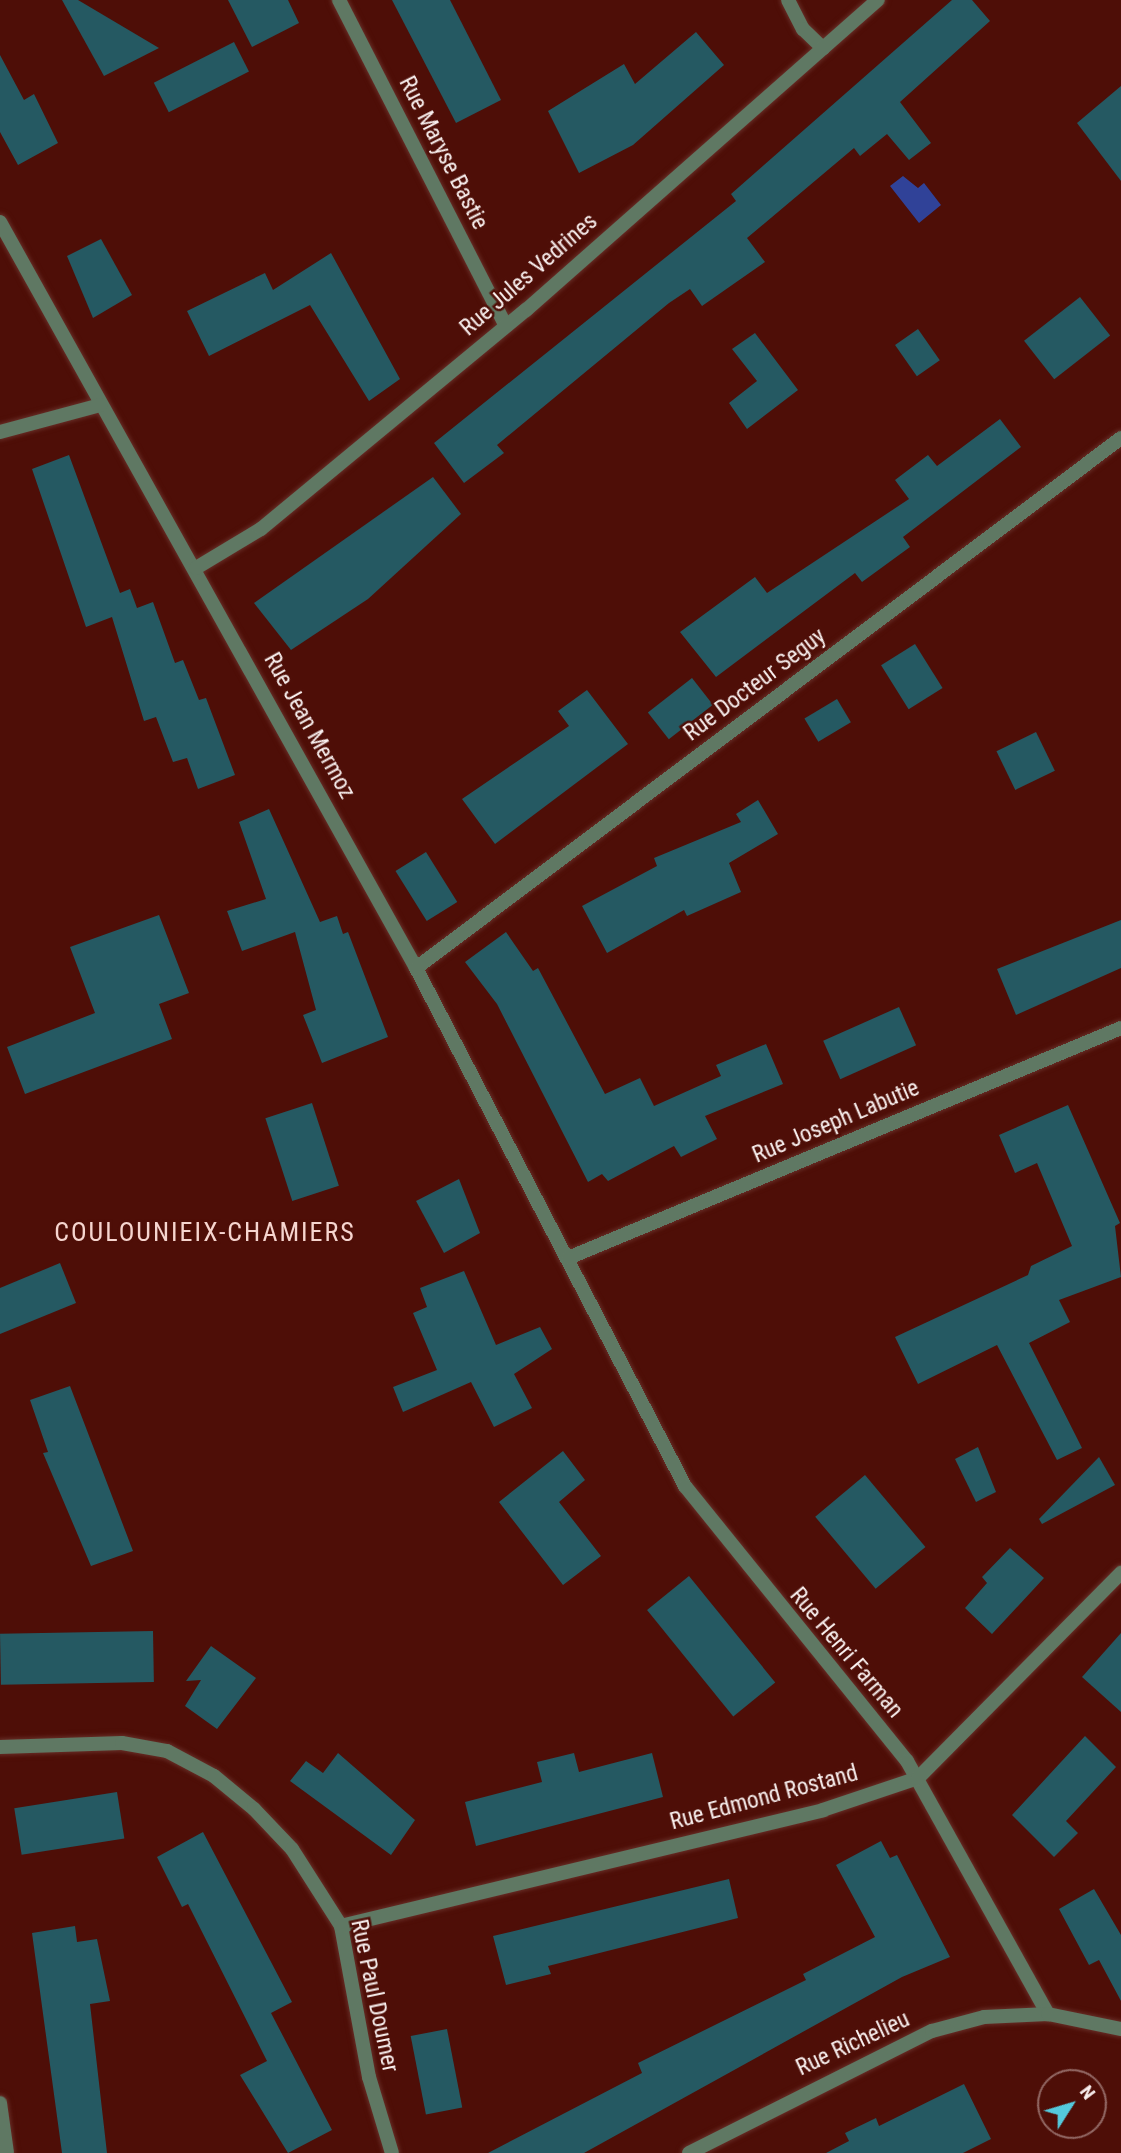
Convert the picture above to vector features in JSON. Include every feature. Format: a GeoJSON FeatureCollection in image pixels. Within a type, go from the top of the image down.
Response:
{"type":"FeatureCollection","features":[{"type":"Feature","properties":{"kind":"street","name":"Rue Maryse Bastie"},"geometry":{"type":"LineString","coordinates":[[339,0],[506,326]]}},
{"type":"Feature","properties":{"kind":"street"},"geometry":{"type":"LineString","coordinates":[[788,0],[803,29],[823,48]]}},
{"type":"Feature","properties":{"kind":"street","name":"Rue Jules Vedrines"},"geometry":{"type":"LineString","coordinates":[[196,568],[261,529],[506,326],[878,0]]}},
{"type":"Feature","properties":{"kind":"street","name":"Rue Jean Mermoz"},"geometry":{"type":"LineString","coordinates":[[0,222],[100,405],[196,568],[416,968],[568,1258]]}},
{"type":"Feature","properties":{"kind":"street"},"geometry":{"type":"LineString","coordinates":[[0,432],[100,405]]}},
{"type":"Feature","properties":{"kind":"street","name":"Rue Docteur Seguy"},"geometry":{"type":"LineString","coordinates":[[416,968],[1121,438]]}},
{"type":"Feature","properties":{"kind":"street","name":"Rue Joseph Labutie"},"geometry":{"type":"LineString","coordinates":[[568,1258],[1121,1028]]}},
{"type":"Feature","properties":{"kind":"street","name":"Rue Henri Farman"},"geometry":{"type":"LineString","coordinates":[[568,1258],[685,1486],[918,1777],[1048,2014]]}},
{"type":"Feature","properties":{"kind":"street","name":"Rue Edmond Rostand"},"geometry":{"type":"LineString","coordinates":[[341,1926],[823,1810],[918,1777],[1121,1573]]}},
{"type":"Feature","properties":{"kind":"street","name":"Rue Paul Doumer"},"geometry":{"type":"LineString","coordinates":[[0,1747],[122,1743],[167,1751],[214,1776],[254,1808],[292,1849],[341,1926],[369,2077],[392,2153]]}},
{"type":"Feature","properties":{"kind":"street"},"geometry":{"type":"LineString","coordinates":[[1048,2014],[1121,2029]]}},
{"type":"Feature","properties":{"kind":"street","name":"Rue Richelieu"},"geometry":{"type":"LineString","coordinates":[[689,2153],[932,2031],[984,2017],[1048,2014]]}},
{"type":"Feature","properties":{"kind":"street"},"geometry":{"type":"LineString","coordinates":[[0,2102],[7,2153]]}},
{"type":"Feature","properties":{"kind":"water"},"geometry":{"type":"Polygon","coordinates":[[[903,176],[918,188],[924,183],[941,205],[919,223],[890,186],[903,176]]]}},
{"type":"Feature","properties":{"kind":"building"},"geometry":{"type":"Polygon","coordinates":[[[62,0],[78,0],[159,48],[104,76],[62,0]]]}},
{"type":"Feature","properties":{"kind":"building"},"geometry":{"type":"Polygon","coordinates":[[[228,0],[288,0],[299,23],[252,47],[228,0]]]}},
{"type":"Feature","properties":{"kind":"building"},"geometry":{"type":"Polygon","coordinates":[[[392,0],[450,0],[501,100],[456,123],[392,0]]]}},
{"type":"Feature","properties":{"kind":"building"},"geometry":{"type":"Polygon","coordinates":[[[952,0],[972,0],[990,21],[900,102],[931,143],[909,160],[887,134],[860,156],[854,148],[747,238],[765,262],[702,306],[690,289],[669,303],[497,445],[504,453],[464,483],[434,443],[736,201],[731,194],[952,0]]]}},
{"type":"Feature","properties":{"kind":"building"},"geometry":{"type":"Polygon","coordinates":[[[696,32],[724,65],[633,145],[579,173],[548,111],[624,64],[635,84],[696,32]]]}},
{"type":"Feature","properties":{"kind":"building"},"geometry":{"type":"Polygon","coordinates":[[[234,42],[249,71],[169,112],[154,83],[234,42]]]}},
{"type":"Feature","properties":{"kind":"building"},"geometry":{"type":"Polygon","coordinates":[[[0,55],[24,100],[34,94],[58,143],[18,165],[0,132],[0,55]]]}},
{"type":"Feature","properties":{"kind":"building"},"geometry":{"type":"Polygon","coordinates":[[[1121,86],[1121,181],[1077,123],[1121,86]]]}},
{"type":"Feature","properties":{"kind":"building"},"geometry":{"type":"Polygon","coordinates":[[[101,239],[132,295],[93,318],[67,256],[101,239]]]}},
{"type":"Feature","properties":{"kind":"building"},"geometry":{"type":"Polygon","coordinates":[[[331,253],[400,379],[369,401],[310,305],[209,356],[187,311],[265,273],[273,290],[331,253]]]}},
{"type":"Feature","properties":{"kind":"building"},"geometry":{"type":"Polygon","coordinates":[[[1080,297],[1110,336],[1054,379],[1024,341],[1080,297]]]}},
{"type":"Feature","properties":{"kind":"building"},"geometry":{"type":"Polygon","coordinates":[[[918,329],[940,360],[917,376],[895,345],[918,329]]]}},
{"type":"Feature","properties":{"kind":"building"},"geometry":{"type":"Polygon","coordinates":[[[755,333],[798,390],[747,429],[729,403],[757,381],[732,349],[755,333]]]}},
{"type":"Feature","properties":{"kind":"building"},"geometry":{"type":"Polygon","coordinates":[[[1000,419],[1021,447],[903,537],[910,547],[862,582],[855,573],[716,677],[680,632],[755,577],[767,593],[909,499],[895,480],[928,455],[937,466],[1000,419]]]}},
{"type":"Feature","properties":{"kind":"building"},"geometry":{"type":"Polygon","coordinates":[[[69,455],[120,593],[130,589],[137,608],[153,602],[175,663],[183,660],[199,700],[206,698],[235,775],[198,789],[187,758],[173,762],[156,717],[144,721],[112,617],[86,627],[32,469],[69,455]]]}},
{"type":"Feature","properties":{"kind":"building"},"geometry":{"type":"Polygon","coordinates":[[[433,477],[461,514],[368,599],[291,650],[254,603],[433,477]]]}},
{"type":"Feature","properties":{"kind":"building"},"geometry":{"type":"Polygon","coordinates":[[[915,644],[943,688],[909,709],[881,665],[915,644]]]}},
{"type":"Feature","properties":{"kind":"building"},"geometry":{"type":"Polygon","coordinates":[[[692,678],[713,705],[669,739],[648,712],[692,678]]]}},
{"type":"Feature","properties":{"kind":"building"},"geometry":{"type":"Polygon","coordinates":[[[587,690],[628,744],[495,844],[462,799],[569,726],[558,711],[587,690]]]}},
{"type":"Feature","properties":{"kind":"building"},"geometry":{"type":"Polygon","coordinates":[[[837,699],[851,722],[818,742],[804,719],[837,699]]]}},
{"type":"Feature","properties":{"kind":"building"},"geometry":{"type":"Polygon","coordinates":[[[1036,732],[1055,771],[1015,790],[996,751],[1036,732]]]}},
{"type":"Feature","properties":{"kind":"building"},"geometry":{"type":"Polygon","coordinates":[[[758,800],[778,834],[729,863],[741,892],[687,916],[684,910],[607,953],[582,906],[657,866],[654,858],[741,822],[736,814],[758,800]]]}},
{"type":"Feature","properties":{"kind":"building"},"geometry":{"type":"Polygon","coordinates":[[[269,809],[320,922],[337,916],[343,934],[348,932],[388,1037],[322,1063],[303,1015],[316,1010],[295,932],[242,951],[227,911],[266,899],[239,822],[269,809]]]}},
{"type":"Feature","properties":{"kind":"building"},"geometry":{"type":"Polygon","coordinates":[[[426,852],[457,902],[427,921],[395,871],[426,852]]]}},
{"type":"Feature","properties":{"kind":"building"},"geometry":{"type":"Polygon","coordinates":[[[159,915],[189,993],[159,1004],[172,1039],[25,1094],[7,1047],[95,1013],[70,947],[159,915]]]}},
{"type":"Feature","properties":{"kind":"building"},"geometry":{"type":"Polygon","coordinates":[[[1121,920],[1121,968],[1016,1015],[997,969],[1121,920]]]}},
{"type":"Feature","properties":{"kind":"building"},"geometry":{"type":"Polygon","coordinates":[[[506,932],[533,971],[538,968],[605,1094],[640,1078],[654,1106],[721,1076],[716,1065],[766,1044],[783,1084],[705,1116],[717,1139],[681,1157],[674,1146],[608,1181],[602,1174],[588,1182],[497,1004],[465,962],[506,932]]]}},
{"type":"Feature","properties":{"kind":"building"},"geometry":{"type":"Polygon","coordinates":[[[899,1007],[916,1045],[840,1079],[823,1041],[899,1007]]]}},
{"type":"Feature","properties":{"kind":"building"},"geometry":{"type":"Polygon","coordinates":[[[312,1103],[339,1186],[292,1201],[265,1118],[312,1103]]]}},
{"type":"Feature","properties":{"kind":"building"},"geometry":{"type":"Polygon","coordinates":[[[1068,1105],[1120,1223],[1115,1226],[1121,1277],[1059,1300],[1070,1322],[1029,1343],[1082,1448],[1057,1460],[997,1345],[918,1384],[895,1337],[1028,1275],[1031,1266],[1072,1246],[1037,1163],[1015,1173],[999,1135],[1068,1105]]]}},
{"type":"Feature","properties":{"kind":"building"},"geometry":{"type":"Polygon","coordinates":[[[459,1179],[480,1233],[444,1253],[416,1201],[459,1179]]]}},
{"type":"Feature","properties":{"kind":"building"},"geometry":{"type":"Polygon","coordinates":[[[60,1263],[76,1303],[0,1334],[0,1288],[60,1263]]]}},
{"type":"Feature","properties":{"kind":"building"},"geometry":{"type":"Polygon","coordinates":[[[464,1271],[496,1345],[540,1327],[552,1349],[514,1374],[532,1408],[494,1427],[471,1382],[403,1412],[393,1387],[437,1370],[413,1313],[427,1307],[420,1288],[464,1271]]]}},
{"type":"Feature","properties":{"kind":"building"},"geometry":{"type":"Polygon","coordinates":[[[70,1386],[133,1551],[91,1566],[43,1453],[48,1452],[30,1400],[70,1386]]]}},
{"type":"Feature","properties":{"kind":"building"},"geometry":{"type":"Polygon","coordinates":[[[978,1447],[996,1492],[976,1502],[955,1459],[978,1447]]]}},
{"type":"Feature","properties":{"kind":"building"},"geometry":{"type":"Polygon","coordinates":[[[563,1451],[585,1480],[559,1502],[601,1556],[563,1585],[499,1502],[563,1451]]]}},
{"type":"Feature","properties":{"kind":"building"},"geometry":{"type":"Polygon","coordinates":[[[1099,1457],[1115,1485],[1042,1524],[1039,1519],[1099,1457]]]}},
{"type":"Feature","properties":{"kind":"building"},"geometry":{"type":"Polygon","coordinates":[[[865,1475],[925,1547],[876,1589],[815,1517],[865,1475]]]}},
{"type":"Feature","properties":{"kind":"building"},"geometry":{"type":"Polygon","coordinates":[[[1010,1548],[1044,1578],[992,1634],[965,1608],[987,1583],[982,1577],[1010,1548]]]}},
{"type":"Feature","properties":{"kind":"building"},"geometry":{"type":"Polygon","coordinates":[[[689,1576],[775,1682],[733,1716],[647,1610],[689,1576]]]}},
{"type":"Feature","properties":{"kind":"building"},"geometry":{"type":"Polygon","coordinates":[[[153,1631],[154,1682],[1,1685],[0,1634],[153,1631]]]}},
{"type":"Feature","properties":{"kind":"building"},"geometry":{"type":"Polygon","coordinates":[[[1121,1633],[1121,1712],[1082,1677],[1121,1633]]]}},
{"type":"Feature","properties":{"kind":"building"},"geometry":{"type":"Polygon","coordinates":[[[211,1646],[256,1678],[217,1729],[185,1706],[201,1680],[186,1681],[211,1646]]]}},
{"type":"Feature","properties":{"kind":"building"},"geometry":{"type":"Polygon","coordinates":[[[1085,1736],[1116,1767],[1066,1821],[1078,1833],[1054,1857],[1012,1815],[1085,1736]]]}},
{"type":"Feature","properties":{"kind":"building"},"geometry":{"type":"Polygon","coordinates":[[[338,1753],[415,1820],[391,1855],[290,1781],[306,1761],[323,1773],[338,1753]]]}},
{"type":"Feature","properties":{"kind":"building"},"geometry":{"type":"Polygon","coordinates":[[[574,1753],[579,1772],[652,1753],[663,1797],[476,1846],[465,1802],[542,1782],[537,1762],[574,1753]]]}},
{"type":"Feature","properties":{"kind":"building"},"geometry":{"type":"Polygon","coordinates":[[[117,1792],[124,1838],[22,1855],[14,1808],[117,1792]]]}},
{"type":"Feature","properties":{"kind":"building"},"geometry":{"type":"Polygon","coordinates":[[[203,1832],[292,2002],[271,2013],[332,2130],[288,2153],[240,2075],[267,2061],[188,1904],[182,1907],[157,1857],[203,1832]]]}},
{"type":"Feature","properties":{"kind":"building"},"geometry":{"type":"Polygon","coordinates":[[[881,1841],[890,1858],[897,1855],[950,1957],[902,1977],[584,2153],[488,2153],[642,2073],[638,2063],[806,1980],[803,1974],[875,1937],[836,1865],[881,1841]]]}},
{"type":"Feature","properties":{"kind":"building"},"geometry":{"type":"Polygon","coordinates":[[[729,1879],[738,1918],[548,1966],[551,1974],[506,1985],[493,1936],[729,1879]]]}},
{"type":"Feature","properties":{"kind":"building"},"geometry":{"type":"Polygon","coordinates":[[[1094,1889],[1121,1935],[1121,2001],[1099,1960],[1089,1965],[1059,1909],[1094,1889]]]}},
{"type":"Feature","properties":{"kind":"building"},"geometry":{"type":"Polygon","coordinates":[[[75,1926],[77,1942],[97,1939],[110,2001],[90,2004],[107,2153],[62,2153],[32,1933],[75,1926]]]}},
{"type":"Feature","properties":{"kind":"building"},"geometry":{"type":"Polygon","coordinates":[[[447,2029],[462,2108],[426,2115],[411,2036],[447,2029]]]}},
{"type":"Feature","properties":{"kind":"building"},"geometry":{"type":"Polygon","coordinates":[[[964,2084],[991,2139],[963,2153],[826,2153],[849,2141],[845,2133],[876,2118],[879,2126],[964,2084]]]}},
{"type":"Feature","properties":{"kind":"district","name":"COULOUNIEIX-CHAMIERS"},"geometry":{"type":"Point","coordinates":[205,1233]}}]}
